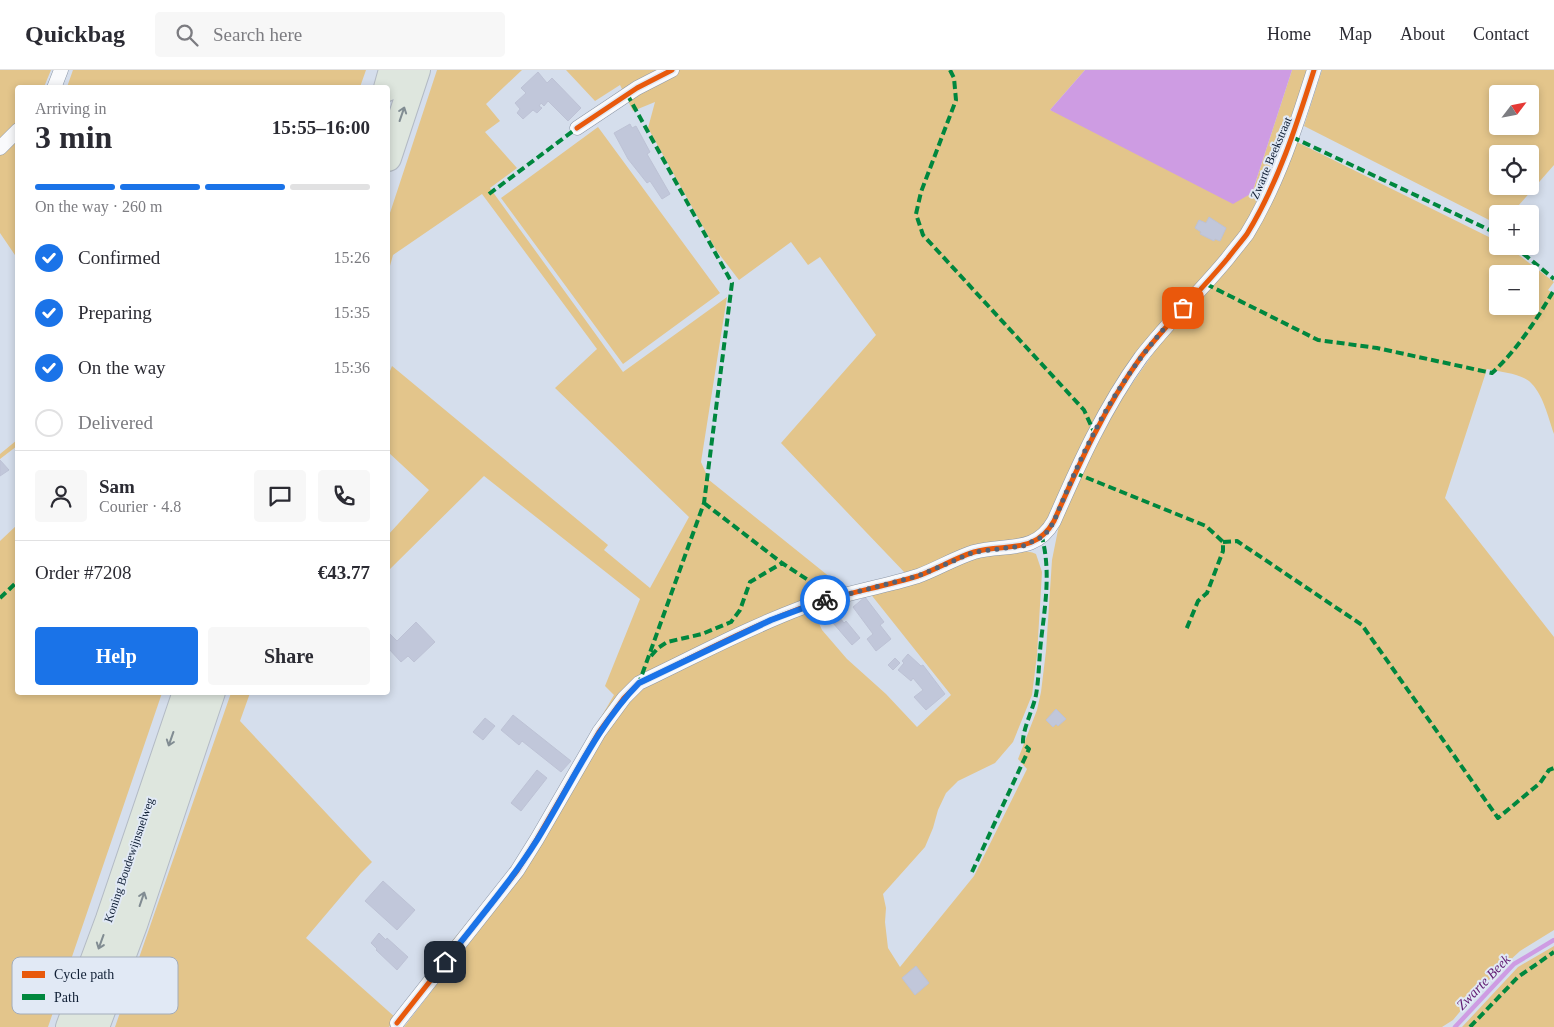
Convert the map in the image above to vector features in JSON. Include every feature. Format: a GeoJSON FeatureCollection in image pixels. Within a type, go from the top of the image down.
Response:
{"type":"FeatureCollection","features":[{"type":"Feature","properties":{"kind":"highway"},"geometry":{"type":"LineString","coordinates":[[388,85],[392,70]]}},
{"type":"Feature","properties":{"kind":"highway"},"geometry":{"type":"LineString","coordinates":[[390,152],[417,70]]}},
{"type":"Feature","properties":{"kind":"highway","name":"Koning Boudewijnsnelweg"},"geometry":{"type":"LineString","coordinates":[[95,957],[185,695]]}},
{"type":"Feature","properties":{"kind":"highway","name":"Koning Boudewijnsnelweg"},"geometry":{"type":"LineString","coordinates":[[122,957],[211,695]]}},
{"type":"Feature","properties":{"kind":"highway","name":"Koning Boudewijnsnelweg"},"geometry":{"type":"LineString","coordinates":[[69,1027],[74,1014]]}},
{"type":"Feature","properties":{"kind":"highway","name":"Koning Boudewijnsnelweg"},"geometry":{"type":"LineString","coordinates":[[96,1027],[101,1014]]}},
{"type":"Feature","properties":{"kind":"street"},"geometry":{"type":"LineString","coordinates":[[55,85],[61,70]]}},
{"type":"Feature","properties":{"kind":"street"},"geometry":{"type":"LineString","coordinates":[[576,128],[637,88],[672,70]]}},
{"type":"Feature","properties":{"kind":"street","name":"Zwarte Beekstraat"},"geometry":{"type":"LineString","coordinates":[[397,1023],[517,871],[600,732],[624,698],[639,683],[771,620],[802,608],[834,597],[918,576],[974,552],[1023,546],[1042,537],[1049,530],[1094,432],[1141,358],[1172,320],[1212,278],[1246,235],[1271,191],[1314,70]]}},
{"type":"Feature","properties":{"kind":"street"},"geometry":{"type":"LineString","coordinates":[[0,148],[15,133]]}},
{"type":"Feature","properties":{"kind":"shaded area"},"geometry":{"type":"Polygon","coordinates":[[[0,70],[51,70],[45,85],[15,85],[15,255],[0,233],[0,70]]]}},
{"type":"Feature","properties":{"kind":"shaded area"},"geometry":{"type":"Polygon","coordinates":[[[73,70],[366,70],[361,85],[68,85],[73,70]]]}},
{"type":"Feature","properties":{"kind":"shaded area"},"geometry":{"type":"Polygon","coordinates":[[[437,70],[522,70],[486,104],[500,121],[485,132],[517,168],[490,188],[623,372],[727,297],[701,462],[709,480],[846,590],[812,608],[822,630],[847,659],[886,694],[917,727],[951,695],[869,592],[929,571],[979,557],[1002,552],[1021,551],[1036,554],[1042,572],[1037,655],[1032,695],[1013,742],[995,763],[958,781],[946,793],[925,847],[883,894],[886,908],[885,922],[888,948],[900,967],[974,876],[1027,769],[1018,759],[1037,710],[1041,692],[1046,651],[1052,560],[1058,530],[1067,502],[1120,401],[1159,345],[1209,290],[1297,142],[1489,237],[1489,255],[1519,255],[1532,265],[1489,265],[1489,315],[1539,315],[1539,271],[1554,282],[1548,290],[1554,294],[1554,434],[1538,392],[1529,381],[1514,374],[1487,369],[1445,498],[1554,637],[1554,930],[1520,951],[1478,990],[1453,1020],[1442,1027],[404,1027],[441,979],[429,969],[521,857],[527,863],[555,822],[544,815],[614,695],[605,686],[640,599],[484,476],[390,569],[390,533],[429,490],[390,454],[390,371],[392,366],[608,545],[604,550],[650,588],[689,517],[555,388],[597,349],[482,194],[393,255],[390,266],[390,213],[437,70]]]}},
{"type":"Feature","properties":{"kind":"shaded area"},"geometry":{"type":"Polygon","coordinates":[[[566,70],[1085,70],[1050,110],[1252,193],[1292,70],[1310,70],[1250,217],[1222,260],[1161,324],[1042,530],[1031,538],[907,575],[781,443],[876,335],[820,257],[808,265],[791,242],[739,280],[716,250],[648,128],[655,102],[633,111],[620,85],[595,101],[566,70]]]}},
{"type":"Feature","properties":{"kind":"shaded area"},"geometry":{"type":"Polygon","coordinates":[[[1085,70],[1292,70],[1252,193],[1233,204],[1050,110],[1085,70]]]}},
{"type":"Feature","properties":{"kind":"shaded area"},"geometry":{"type":"Polygon","coordinates":[[[1322,70],[1554,70],[1554,165],[1539,182],[1539,145],[1489,145],[1489,195],[1528,195],[1519,205],[1489,205],[1489,220],[1304,126],[1322,70]]]}},
{"type":"Feature","properties":{"kind":"shaded area"},"geometry":{"type":"Polygon","coordinates":[[[598,127],[720,293],[623,364],[501,198],[598,127]]]}},
{"type":"Feature","properties":{"kind":"shaded area"},"geometry":{"type":"Polygon","coordinates":[[[15,442],[15,448],[0,459],[0,454],[15,442]]]}},
{"type":"Feature","properties":{"kind":"shaded area"},"geometry":{"type":"Polygon","coordinates":[[[15,527],[15,695],[161,695],[72,957],[12,957],[12,1014],[52,1014],[48,1027],[0,1027],[0,541],[15,527]]]}},
{"type":"Feature","properties":{"kind":"shaded area"},"geometry":{"type":"Polygon","coordinates":[[[230,695],[249,695],[240,721],[372,862],[306,938],[396,1018],[389,1027],[115,1027],[120,1014],[178,1014],[178,957],[139,957],[230,695]]]}},
{"type":"Feature","properties":{"kind":"shaded area"},"geometry":{"type":"Polygon","coordinates":[[[1554,946],[1554,1027],[1462,1027],[1518,967],[1554,946]]]}},
{"type":"Feature","properties":{"kind":"building"},"geometry":{"type":"Polygon","coordinates":[[[538,72],[547,83],[552,78],[581,108],[568,121],[548,101],[544,106],[541,103],[539,106],[542,108],[537,113],[533,110],[523,119],[517,113],[520,109],[515,103],[526,93],[521,88],[538,72]]]}},
{"type":"Feature","properties":{"kind":"building"},"geometry":{"type":"Polygon","coordinates":[[[630,124],[632,128],[636,126],[650,152],[647,154],[670,194],[662,199],[650,181],[647,183],[628,159],[614,133],[630,124]]]}},
{"type":"Feature","properties":{"kind":"building"},"geometry":{"type":"Polygon","coordinates":[[[1209,217],[1226,228],[1220,241],[1215,239],[1214,241],[1200,234],[1201,232],[1195,228],[1199,220],[1206,223],[1209,217]]]}},
{"type":"Feature","properties":{"kind":"building"},"geometry":{"type":"Polygon","coordinates":[[[0,460],[9,470],[0,476],[0,460]]]}},
{"type":"Feature","properties":{"kind":"building"},"geometry":{"type":"Polygon","coordinates":[[[865,597],[884,622],[880,625],[891,639],[876,651],[867,639],[873,634],[853,607],[865,597]]]}},
{"type":"Feature","properties":{"kind":"building"},"geometry":{"type":"Polygon","coordinates":[[[840,618],[844,623],[846,621],[860,638],[852,645],[833,623],[840,618]]]}},
{"type":"Feature","properties":{"kind":"building"},"geometry":{"type":"Polygon","coordinates":[[[416,622],[435,642],[414,662],[408,656],[401,662],[390,650],[390,634],[397,641],[416,622]]]}},
{"type":"Feature","properties":{"kind":"building"},"geometry":{"type":"Polygon","coordinates":[[[908,654],[921,666],[923,665],[945,694],[926,710],[914,697],[923,690],[913,678],[911,681],[898,670],[908,654]]]}},
{"type":"Feature","properties":{"kind":"building"},"geometry":{"type":"Polygon","coordinates":[[[895,658],[900,663],[893,670],[888,665],[895,658]]]}},
{"type":"Feature","properties":{"kind":"building"},"geometry":{"type":"Polygon","coordinates":[[[1056,709],[1066,719],[1058,726],[1056,724],[1053,727],[1046,720],[1056,709]]]}},
{"type":"Feature","properties":{"kind":"building"},"geometry":{"type":"Polygon","coordinates":[[[513,715],[571,761],[561,772],[522,741],[519,745],[501,730],[513,715]]]}},
{"type":"Feature","properties":{"kind":"building"},"geometry":{"type":"Polygon","coordinates":[[[485,718],[495,726],[483,740],[473,732],[485,718]]]}},
{"type":"Feature","properties":{"kind":"building"},"geometry":{"type":"Polygon","coordinates":[[[537,770],[547,778],[521,811],[511,803],[537,770]]]}},
{"type":"Feature","properties":{"kind":"building"},"geometry":{"type":"Polygon","coordinates":[[[383,881],[415,910],[397,930],[365,901],[383,881]]]}},
{"type":"Feature","properties":{"kind":"building"},"geometry":{"type":"Polygon","coordinates":[[[379,933],[408,957],[397,970],[371,943],[379,933]]]}},
{"type":"Feature","properties":{"kind":"building"},"geometry":{"type":"Polygon","coordinates":[[[916,966],[929,983],[915,995],[902,978],[916,966]]]}},
{"type":"Feature","properties":{"kind":"waterway","name":"Zwarte Beek"},"geometry":{"type":"LineString","coordinates":[[1455,1027],[1514,964],[1554,940]]}},
{"type":"Feature","properties":{"kind":"marked path"},"geometry":{"type":"LineString","coordinates":[[950,70],[954,78],[956,100],[921,192],[916,214],[923,235],[1084,410],[1094,432]]}},
{"type":"Feature","properties":{"kind":"marked path"},"geometry":{"type":"LineString","coordinates":[[627,94],[732,283],[704,503],[639,683]]}},
{"type":"Feature","properties":{"kind":"marked path"},"geometry":{"type":"LineString","coordinates":[[489,194],[577,128]]}},
{"type":"Feature","properties":{"kind":"marked path"},"geometry":{"type":"LineString","coordinates":[[1292,137],[1489,230]]}},
{"type":"Feature","properties":{"kind":"marked path"},"geometry":{"type":"LineString","coordinates":[[1525,255],[1554,279]]}},
{"type":"Feature","properties":{"kind":"marked path"},"geometry":{"type":"LineString","coordinates":[[1206,284],[1318,340],[1377,348],[1492,373],[1526,334],[1554,290]]}},
{"type":"Feature","properties":{"kind":"marked path"},"geometry":{"type":"LineString","coordinates":[[1075,473],[1206,526],[1223,542],[1223,551],[1207,593],[1198,601],[1186,630]]}},
{"type":"Feature","properties":{"kind":"marked path"},"geometry":{"type":"LineString","coordinates":[[704,503],[782,563],[834,597]]}},
{"type":"Feature","properties":{"kind":"marked path"},"geometry":{"type":"LineString","coordinates":[[972,872],[1029,749],[1023,744],[1023,738],[1033,707],[1038,682],[1047,576],[1042,537]]}},
{"type":"Feature","properties":{"kind":"marked path"},"geometry":{"type":"LineString","coordinates":[[1223,542],[1237,541],[1362,625],[1498,818],[1540,783],[1549,770],[1554,768]]}},
{"type":"Feature","properties":{"kind":"marked path"},"geometry":{"type":"LineString","coordinates":[[651,656],[667,642],[702,634],[731,622],[740,610],[750,582],[782,563]]}},
{"type":"Feature","properties":{"kind":"marked path"},"geometry":{"type":"LineString","coordinates":[[0,598],[15,584]]}},
{"type":"Feature","properties":{"kind":"marked path"},"geometry":{"type":"LineString","coordinates":[[1470,1027],[1518,977],[1554,952]]}},
{"type":"Feature","properties":{"kind":"cycle path"},"geometry":{"type":"LineString","coordinates":[[577,128],[637,88],[672,70]]}},
{"type":"Feature","properties":{"kind":"cycle path"},"geometry":{"type":"LineString","coordinates":[[397,1023],[517,871],[599,732],[624,698],[639,683],[739,634],[801,608],[918,576],[974,552],[1029,543],[1038,539],[1046,532],[1054,521],[1104,416],[1128,376],[1151,344],[1217,271],[1247,234],[1277,175],[1314,70]]}},
{"type":"Feature","properties":{"kind":"way so far"},"geometry":{"type":"LineString","coordinates":[[825,600],[918,576],[974,552],[1023,546],[1042,537],[1054,521],[1094,432],[1110,406],[1141,358],[1183,308]]}},
{"type":"Feature","properties":{"kind":"route"},"geometry":{"type":"LineString","coordinates":[[445,962],[517,871],[600,732],[624,698],[639,683],[771,620],[825,600]]}}]}
